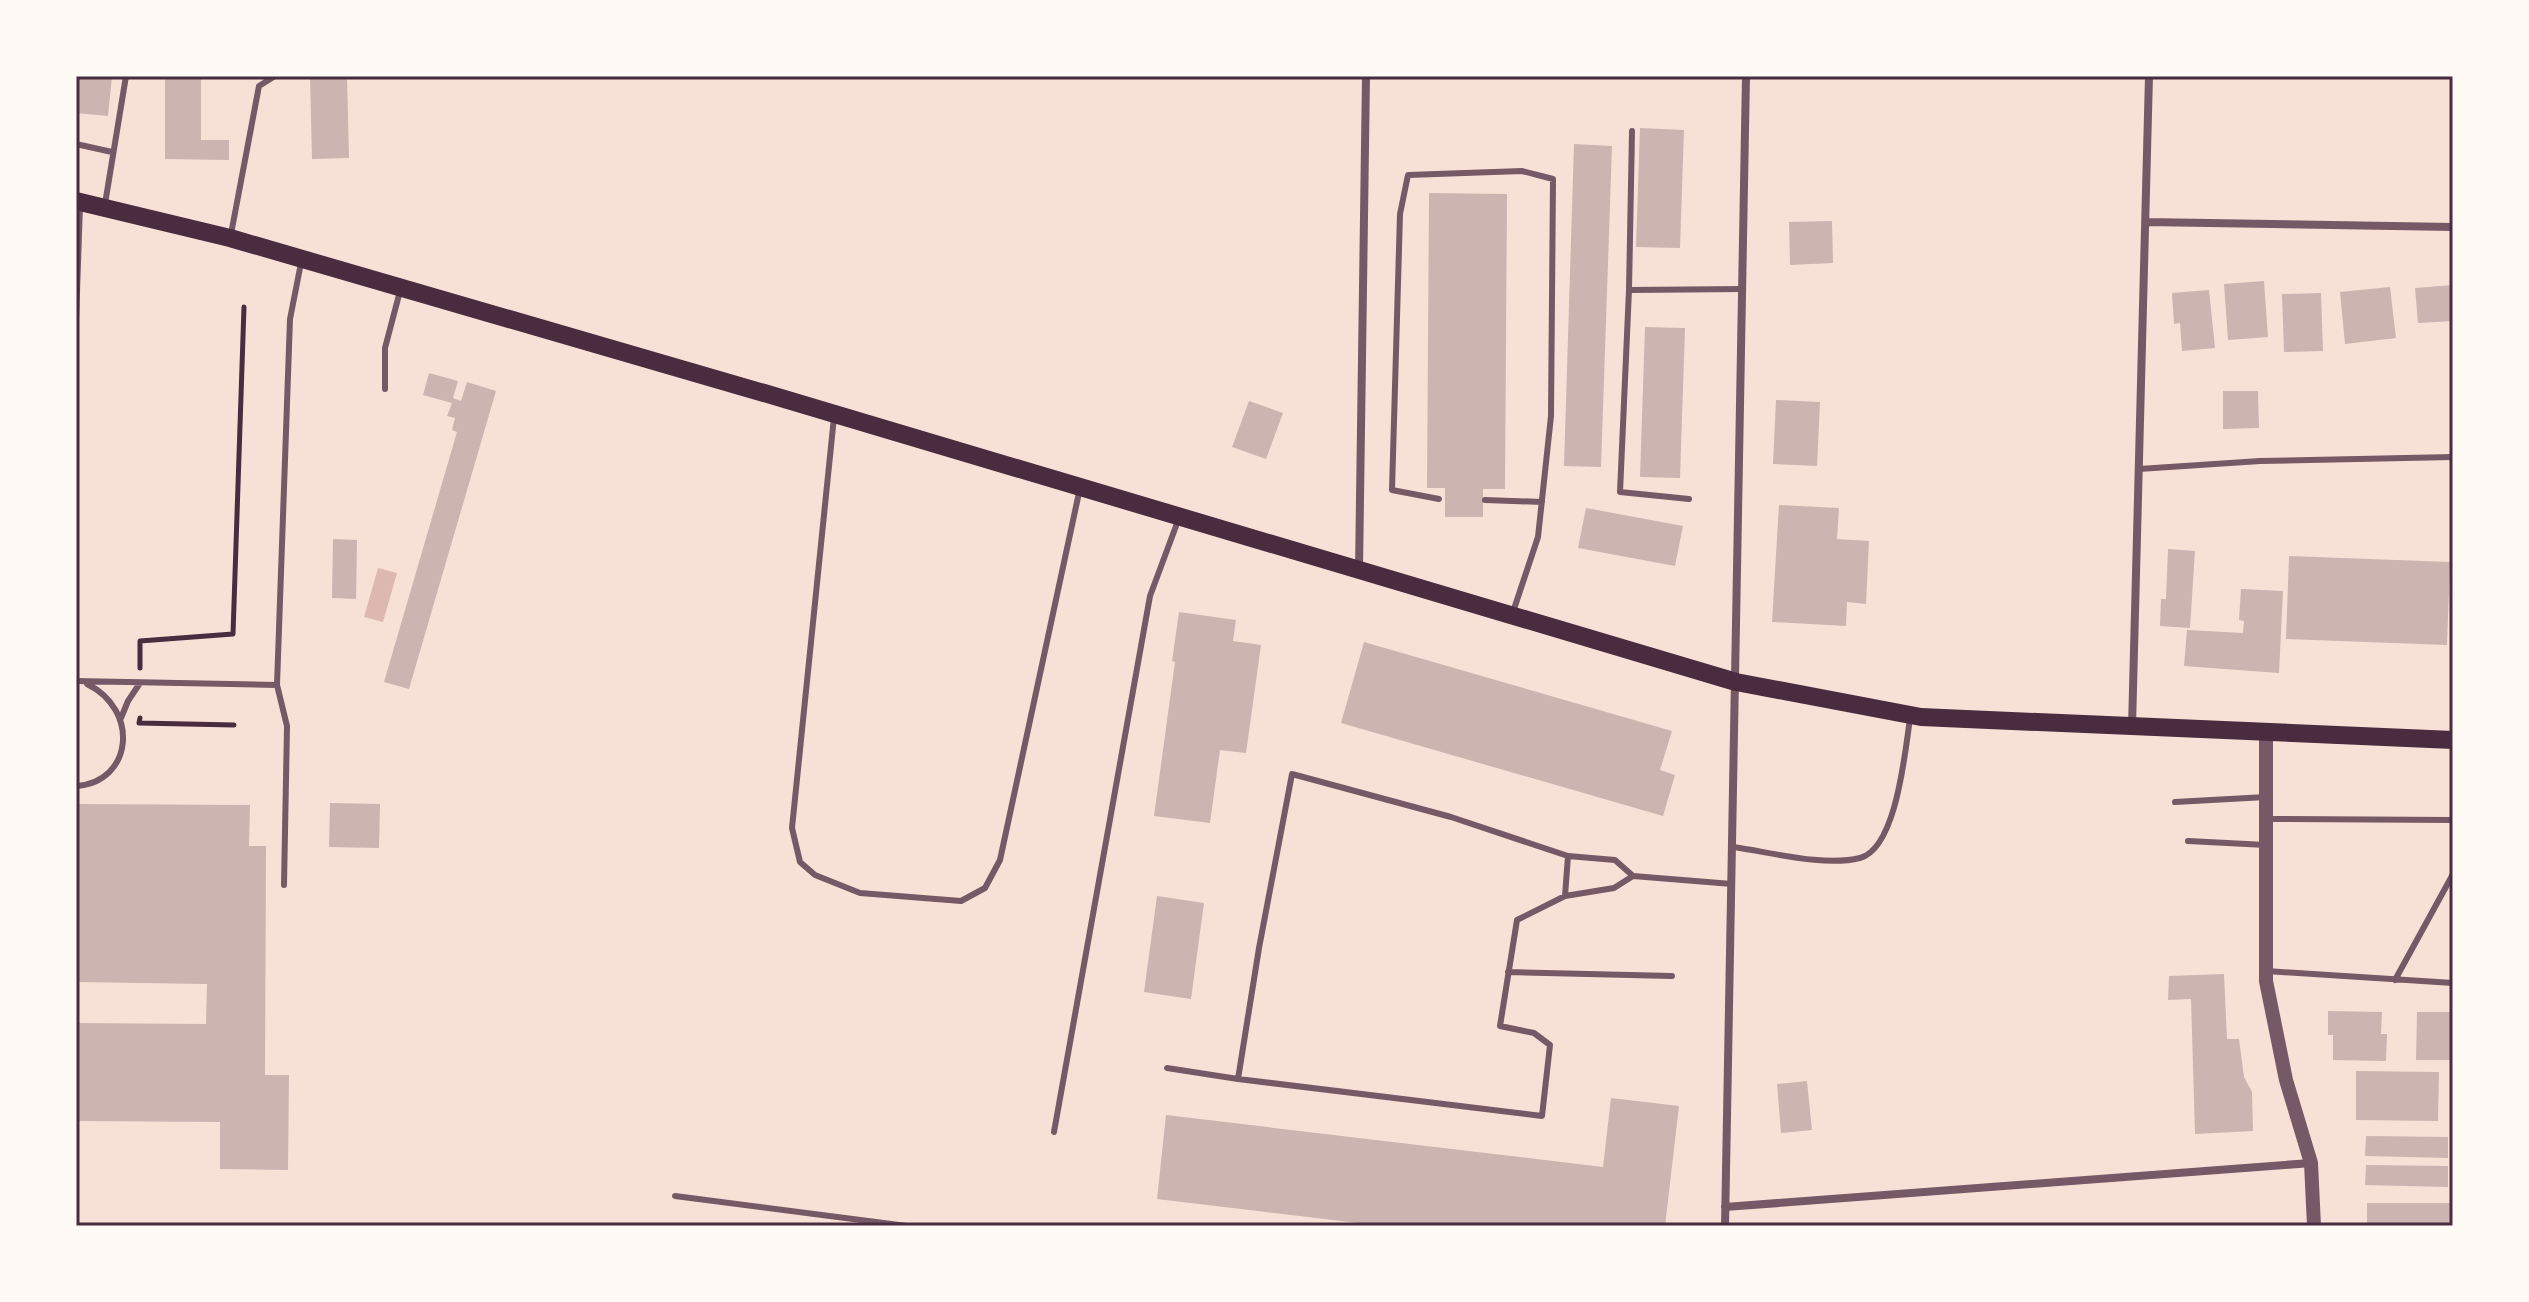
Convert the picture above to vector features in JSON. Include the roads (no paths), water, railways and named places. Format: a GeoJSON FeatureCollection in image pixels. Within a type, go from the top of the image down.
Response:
{"type":"FeatureCollection","features":[{"type":"Feature","properties":{"kind":"main road"},"geometry":{"type":"LineString","coordinates":[[78,202],[230,238],[401,287],[1736,682],[1911,715],[2132,728],[2453,740]]}},
{"type":"Feature","properties":{"kind":"street"},"geometry":{"type":"LineString","coordinates":[[1359,571],[1366,76]]}},
{"type":"Feature","properties":{"kind":"street"},"geometry":{"type":"LineString","coordinates":[[1725,1226],[1746,76]]}},
{"type":"Feature","properties":{"kind":"street"},"geometry":{"type":"LineString","coordinates":[[2132,728],[2149,76]]}},
{"type":"Feature","properties":{"kind":"street"},"geometry":{"type":"LineString","coordinates":[[2146,222],[2453,227]]}},
{"type":"Feature","properties":{"kind":"street"},"geometry":{"type":"LineString","coordinates":[[2266,732],[2266,971],[2286,1080],[2311,1163],[2314,1226]]}},
{"type":"Feature","properties":{"kind":"street"},"geometry":{"type":"LineString","coordinates":[[1725,1207],[2311,1163]]}},
{"type":"Feature","properties":{"kind":"lane"},"geometry":{"type":"LineString","coordinates":[[104,208],[126,76]]}},
{"type":"Feature","properties":{"kind":"lane"},"geometry":{"type":"LineString","coordinates":[[230,238],[259,86],[275,76]]}},
{"type":"Feature","properties":{"kind":"lane"},"geometry":{"type":"LineString","coordinates":[[1632,131],[1620,492],[1689,499]]}},
{"type":"Feature","properties":{"kind":"lane"},"geometry":{"type":"LineString","coordinates":[[76,144],[112,152]]}},
{"type":"Feature","properties":{"kind":"lane"},"geometry":{"type":"LineString","coordinates":[[1439,499],[1392,490],[1400,214],[1408,175],[1522,171],[1553,179],[1551,416],[1538,537],[1512,616]]}},
{"type":"Feature","properties":{"kind":"lane"},"geometry":{"type":"LineString","coordinates":[[76,320],[78,202]]}},
{"type":"Feature","properties":{"kind":"lane"},"geometry":{"type":"LineString","coordinates":[[284,885],[287,726],[277,685],[290,319],[302,259]]}},
{"type":"Feature","properties":{"kind":"lane"},"geometry":{"type":"LineString","coordinates":[[385,389],[385,348],[401,287]]}},
{"type":"Feature","properties":{"kind":"lane"},"geometry":{"type":"LineString","coordinates":[[1629,290],[1743,289]]}},
{"type":"Feature","properties":{"kind":"lane"},"geometry":{"type":"LineString","coordinates":[[834,413],[792,828],[800,862],[815,875],[860,893],[961,901],[985,888],[1000,860],[1080,487]]}},
{"type":"Feature","properties":{"kind":"lane"},"geometry":{"type":"LineString","coordinates":[[2139,469],[2276,461],[2453,457]]}},
{"type":"Feature","properties":{"kind":"lane"},"geometry":{"type":"LineString","coordinates":[[1485,500],[1542,502]]}},
{"type":"Feature","properties":{"kind":"lane"},"geometry":{"type":"LineString","coordinates":[[1054,1132],[1150,596],[1180,517]]}},
{"type":"Feature","properties":{"kind":"lane"},"geometry":{"type":"LineString","coordinates":[[76,682],[277,685]]}},
{"type":"Feature","properties":{"kind":"lane"},"geometry":{"type":"LineString","coordinates":[[76,682],[86,683],[101,691],[114,703],[121,718],[123,744],[112,767],[100,779],[76,786]]}},
{"type":"Feature","properties":{"kind":"lane"},"geometry":{"type":"LineString","coordinates":[[121,718],[140,683]]}},
{"type":"Feature","properties":{"kind":"lane"},"geometry":{"type":"LineString","coordinates":[[1733,847],[1828,860],[1863,857],[1874,849],[1890,823],[1911,715]]}},
{"type":"Feature","properties":{"kind":"lane"},"geometry":{"type":"LineString","coordinates":[[1238,1079],[1292,774],[1451,817],[1568,856],[1615,860],[1633,876]]}},
{"type":"Feature","properties":{"kind":"lane"},"geometry":{"type":"LineString","coordinates":[[2175,802],[2266,797]]}},
{"type":"Feature","properties":{"kind":"lane"},"geometry":{"type":"LineString","coordinates":[[2266,819],[2453,820]]}},
{"type":"Feature","properties":{"kind":"lane"},"geometry":{"type":"LineString","coordinates":[[2188,841],[2266,845]]}},
{"type":"Feature","properties":{"kind":"lane"},"geometry":{"type":"LineString","coordinates":[[1565,896],[1568,856]]}},
{"type":"Feature","properties":{"kind":"lane"},"geometry":{"type":"LineString","coordinates":[[2395,980],[2453,874]]}},
{"type":"Feature","properties":{"kind":"lane"},"geometry":{"type":"LineString","coordinates":[[1167,1068],[1542,1116],[1550,1045],[1534,1033],[1500,1026],[1517,920],[1565,896],[1614,888],[1633,876],[1732,884]]}},
{"type":"Feature","properties":{"kind":"lane"},"geometry":{"type":"LineString","coordinates":[[2266,971],[2453,983]]}},
{"type":"Feature","properties":{"kind":"lane"},"geometry":{"type":"LineString","coordinates":[[1508,972],[1672,976]]}},
{"type":"Feature","properties":{"kind":"lane"},"geometry":{"type":"LineString","coordinates":[[675,1196],[907,1226]]}}]}
